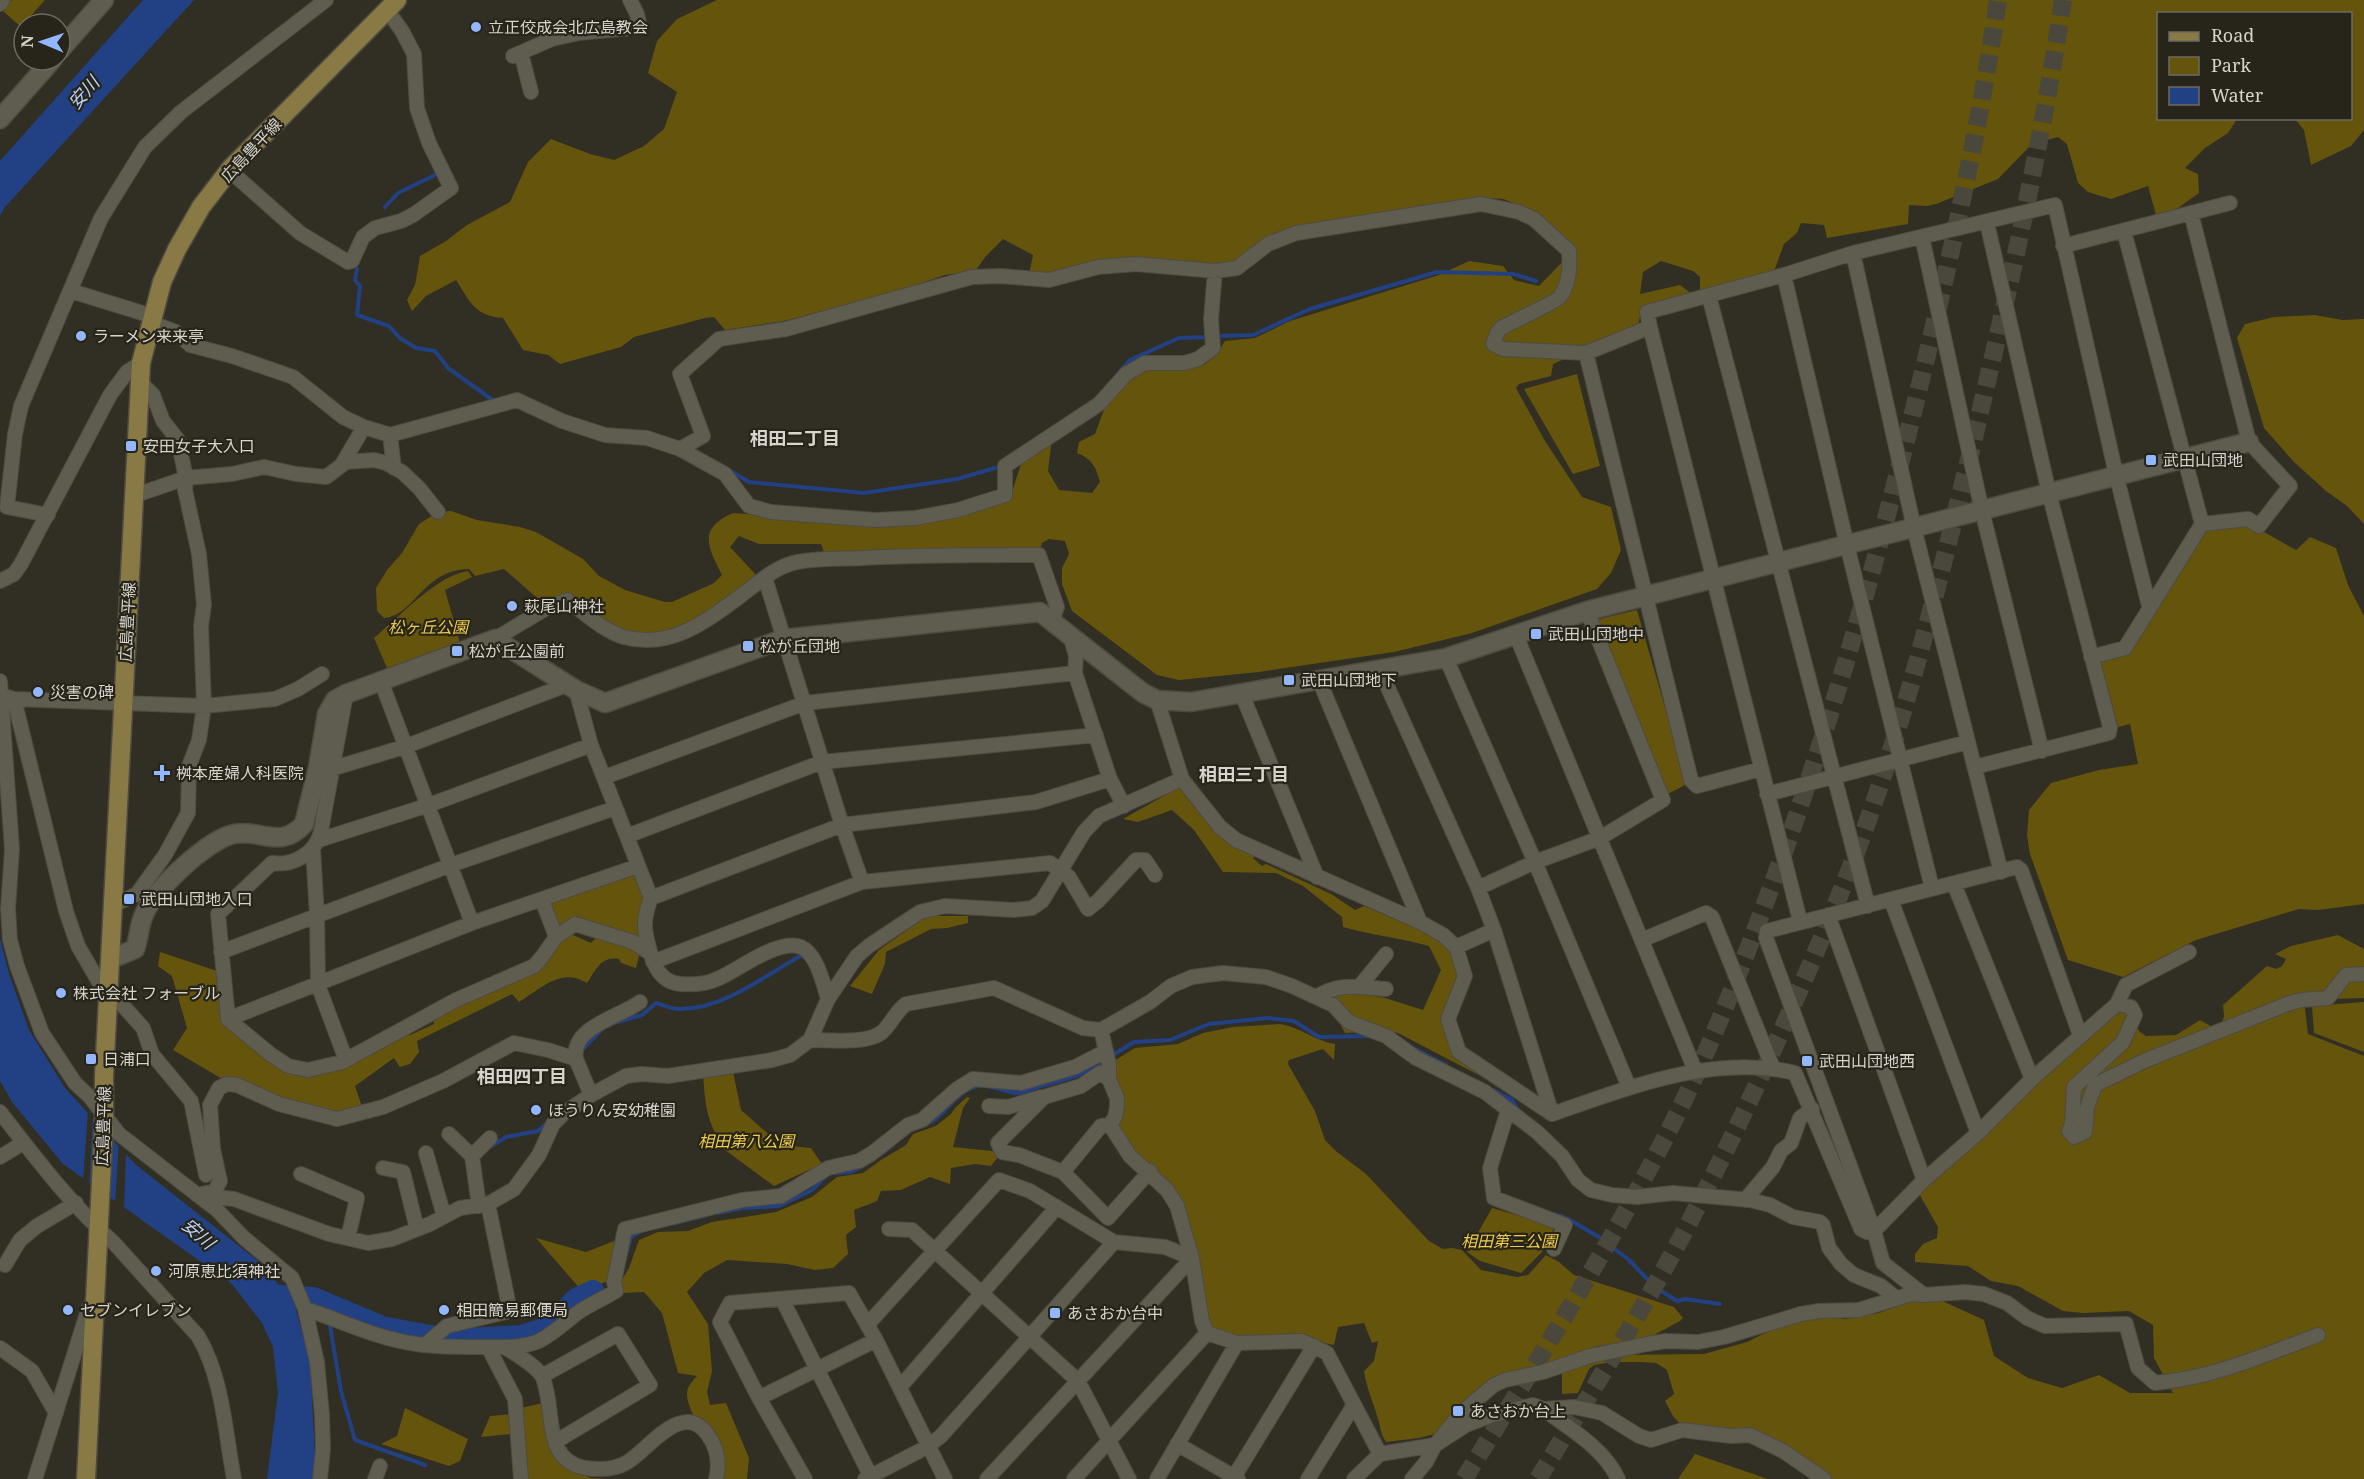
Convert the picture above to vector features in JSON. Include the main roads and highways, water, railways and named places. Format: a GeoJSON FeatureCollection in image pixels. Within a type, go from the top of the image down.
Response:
{"type":"FeatureCollection","features":[{"type":"Feature","properties":{"kind":"main road","name":"広島豊平線"},"geometry":{"type":"LineString","coordinates":[[86,1479],[141,363],[162,282],[177,249],[201,207],[230,171],[392,5]]}},
{"type":"Feature","properties":{"kind":"water","name":"安川"},"geometry":{"type":"Polygon","coordinates":[[[143,0],[194,0],[5,207],[0,216],[0,161],[143,0]]]}},
{"type":"Feature","properties":{"kind":"water","name":"安川"},"geometry":{"type":"Polygon","coordinates":[[[0,938],[9,974],[29,1030],[65,1088],[135,1164],[263,1265],[295,1306],[310,1362],[315,1456],[313,1479],[267,1479],[278,1393],[273,1347],[262,1323],[232,1284],[63,1164],[12,1102],[0,1081],[0,938]]]}},
{"type":"Feature","properties":{"kind":"waterway"},"geometry":{"type":"LineString","coordinates":[[385,207],[398,193],[439,173]]}},
{"type":"Feature","properties":{"kind":"waterway"},"geometry":{"type":"LineString","coordinates":[[357,269],[355,280],[360,286],[357,315],[389,326],[400,338],[416,348],[435,351],[448,368],[494,401]]}},
{"type":"Feature","properties":{"kind":"waterway"},"geometry":{"type":"LineString","coordinates":[[1215,336],[1253,335],[1310,309],[1437,272],[1513,274],[1536,281]]}},
{"type":"Feature","properties":{"kind":"waterway"},"geometry":{"type":"LineString","coordinates":[[1120,371],[1130,360],[1179,338],[1208,337]]}},
{"type":"Feature","properties":{"kind":"waterway"},"geometry":{"type":"LineString","coordinates":[[729,470],[749,482],[864,493],[957,479],[995,468]]}},
{"type":"Feature","properties":{"kind":"waterway"},"geometry":{"type":"LineString","coordinates":[[1112,817],[1152,799]]}},
{"type":"Feature","properties":{"kind":"waterway"},"geometry":{"type":"LineString","coordinates":[[614,1023],[642,1015],[656,1003],[679,1009],[711,1004],[743,990],[802,955],[804,957]]}},
{"type":"Feature","properties":{"kind":"waterway"},"geometry":{"type":"LineString","coordinates":[[1111,1056],[1134,1042],[1170,1040],[1209,1024],[1267,1018],[1294,1021],[1319,1037],[1370,1036]]}},
{"type":"Feature","properties":{"kind":"waterway"},"geometry":{"type":"LineString","coordinates":[[581,1051],[603,1028]]}},
{"type":"Feature","properties":{"kind":"waterway"},"geometry":{"type":"LineString","coordinates":[[1413,1048],[1446,1065]]}},
{"type":"Feature","properties":{"kind":"waterway"},"geometry":{"type":"LineString","coordinates":[[927,1124],[970,1088],[993,1087],[1019,1093],[1074,1076],[1105,1061]]}},
{"type":"Feature","properties":{"kind":"waterway"},"geometry":{"type":"LineString","coordinates":[[1493,1090],[1512,1100],[1519,1111]]}},
{"type":"Feature","properties":{"kind":"waterway"},"geometry":{"type":"LineString","coordinates":[[490,1147],[506,1137],[538,1131],[548,1122]]}},
{"type":"Feature","properties":{"kind":"waterway"},"geometry":{"type":"LineString","coordinates":[[880,1155],[893,1145]]}},
{"type":"Feature","properties":{"kind":"waterway"},"geometry":{"type":"LineString","coordinates":[[836,1173],[851,1172],[861,1167]]}},
{"type":"Feature","properties":{"kind":"waterway"},"geometry":{"type":"LineString","coordinates":[[718,1213],[743,1208],[779,1206],[812,1190],[827,1175]]}},
{"type":"Feature","properties":{"kind":"waterway"},"geometry":{"type":"LineString","coordinates":[[672,1224],[711,1214]]}},
{"type":"Feature","properties":{"kind":"waterway"},"geometry":{"type":"LineString","coordinates":[[1554,1214],[1568,1219],[1599,1237],[1629,1260],[1655,1287],[1677,1301],[1685,1299],[1720,1304]]}},
{"type":"Feature","properties":{"kind":"waterway"},"geometry":{"type":"LineString","coordinates":[[625,1259],[631,1237],[641,1231]]}},
{"type":"Feature","properties":{"kind":"waterway"},"geometry":{"type":"LineString","coordinates":[[267,1295],[313,1298],[382,1327],[451,1340],[521,1336],[537,1331],[551,1325],[576,1299],[593,1291]]}},
{"type":"Feature","properties":{"kind":"waterway"},"geometry":{"type":"LineString","coordinates":[[325,1304],[327,1313]]}},
{"type":"Feature","properties":{"kind":"waterway"},"geometry":{"type":"LineString","coordinates":[[329,1320],[341,1391],[355,1440],[425,1465]]}},
{"type":"Feature","properties":{"kind":"tunnel"},"geometry":{"type":"LineString","coordinates":[[1464,1479],[1607,1245],[1684,1100],[1747,952],[1787,843],[1844,667],[1909,429],[1959,216],[1998,0]]}},
{"type":"Feature","properties":{"kind":"tunnel"},"geometry":{"type":"LineString","coordinates":[[1538,1479],[1655,1285],[1711,1179],[1788,1017],[1840,894],[1879,788],[1912,679],[1969,459],[2033,173],[2063,0]]}},
{"type":"Feature","properties":{"kind":"place","name":"立正佼成会北広島教会"},"geometry":{"type":"Point","coordinates":[476,27]}},
{"type":"Feature","properties":{"kind":"place","name":"ラーメン来来亭"},"geometry":{"type":"Point","coordinates":[81,336]}},
{"type":"Feature","properties":{"kind":"place","name":"安田女子大入口"},"geometry":{"type":"Point","coordinates":[131,446]}},
{"type":"Feature","properties":{"kind":"place","name":"武田山団地"},"geometry":{"type":"Point","coordinates":[2151,460]}},
{"type":"Feature","properties":{"kind":"place","name":"萩尾山神社"},"geometry":{"type":"Point","coordinates":[512,606]}},
{"type":"Feature","properties":{"kind":"place","name":"武田山団地中"},"geometry":{"type":"Point","coordinates":[1536,634]}},
{"type":"Feature","properties":{"kind":"place","name":"松が丘団地"},"geometry":{"type":"Point","coordinates":[748,646]}},
{"type":"Feature","properties":{"kind":"place","name":"松が丘公園前"},"geometry":{"type":"Point","coordinates":[457,651]}},
{"type":"Feature","properties":{"kind":"place","name":"武田山団地下"},"geometry":{"type":"Point","coordinates":[1289,680]}},
{"type":"Feature","properties":{"kind":"place","name":"災害の碑"},"geometry":{"type":"Point","coordinates":[38,692]}},
{"type":"Feature","properties":{"kind":"place","name":"桝本産婦人科医院"},"geometry":{"type":"Point","coordinates":[162,773]}},
{"type":"Feature","properties":{"kind":"place","name":"武田山団地入口"},"geometry":{"type":"Point","coordinates":[129,899]}},
{"type":"Feature","properties":{"kind":"place","name":"株式会社 フォーブル"},"geometry":{"type":"Point","coordinates":[61,993]}},
{"type":"Feature","properties":{"kind":"place","name":"日浦口"},"geometry":{"type":"Point","coordinates":[91,1059]}},
{"type":"Feature","properties":{"kind":"place","name":"武田山団地西"},"geometry":{"type":"Point","coordinates":[1807,1061]}},
{"type":"Feature","properties":{"kind":"place","name":"ほうりん安幼稚園"},"geometry":{"type":"Point","coordinates":[536,1110]}},
{"type":"Feature","properties":{"kind":"place","name":"河原恵比須神社"},"geometry":{"type":"Point","coordinates":[156,1271]}},
{"type":"Feature","properties":{"kind":"place","name":"セブンイレブン"},"geometry":{"type":"Point","coordinates":[68,1310]}},
{"type":"Feature","properties":{"kind":"place","name":"相田簡易郵便局"},"geometry":{"type":"Point","coordinates":[444,1310]}},
{"type":"Feature","properties":{"kind":"place","name":"あさおか台中"},"geometry":{"type":"Point","coordinates":[1055,1313]}},
{"type":"Feature","properties":{"kind":"place","name":"あさおか台上"},"geometry":{"type":"Point","coordinates":[1458,1411]}},
{"type":"Feature","properties":{"kind":"district","name":"相田二丁目"},"geometry":{"type":"Point","coordinates":[795,439]}},
{"type":"Feature","properties":{"kind":"district","name":"相田三丁目"},"geometry":{"type":"Point","coordinates":[1244,775]}},
{"type":"Feature","properties":{"kind":"district","name":"相田四丁目"},"geometry":{"type":"Point","coordinates":[522,1077]}},
{"type":"Feature","properties":{"kind":"park label","name":"松ヶ丘公園"},"geometry":{"type":"Point","coordinates":[428,627]}},
{"type":"Feature","properties":{"kind":"park label","name":"相田第八公園"},"geometry":{"type":"Point","coordinates":[746,1141]}},
{"type":"Feature","properties":{"kind":"park label","name":"相田第三公園"},"geometry":{"type":"Point","coordinates":[1509,1241]}}]}
